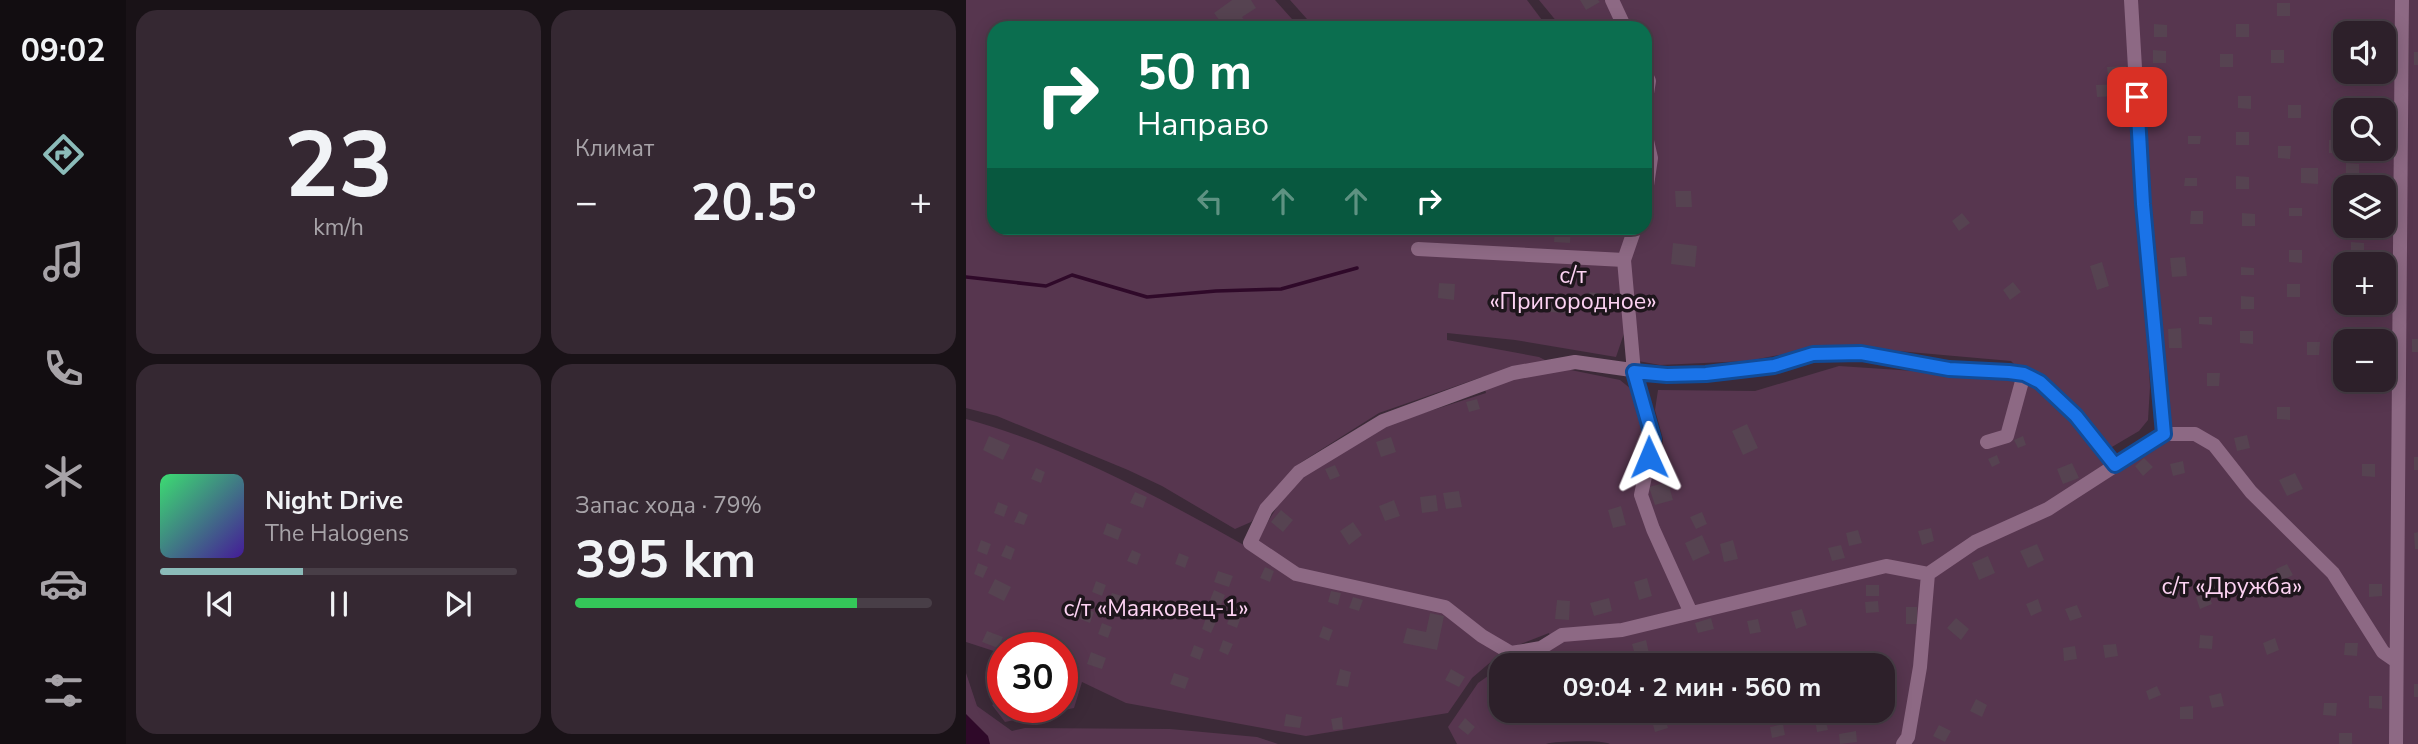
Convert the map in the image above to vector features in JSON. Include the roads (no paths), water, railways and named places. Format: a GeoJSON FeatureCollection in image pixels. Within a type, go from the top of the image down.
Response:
{"type":"FeatureCollection","features":[{"type":"Feature","properties":{"kind":"street"},"geometry":{"type":"LineString","coordinates":[[1612,0],[1622,21]]}},
{"type":"Feature","properties":{"kind":"street"},"geometry":{"type":"LineString","coordinates":[[2131,0],[2143,204],[2164,434]]}},
{"type":"Feature","properties":{"kind":"street"},"geometry":{"type":"LineString","coordinates":[[2396,744],[2402,0]]}},
{"type":"Feature","properties":{"kind":"street"},"geometry":{"type":"LineString","coordinates":[[1633,235],[1624,260],[1634,372],[1653,439],[1641,495],[1653,529],[1691,613]]}},
{"type":"Feature","properties":{"kind":"street"},"geometry":{"type":"LineString","coordinates":[[1418,249],[1624,260]]}},
{"type":"Feature","properties":{"kind":"street"},"geometry":{"type":"LineString","coordinates":[[2115,465],[2076,416],[2040,382],[2024,374],[1949,369],[1861,353],[1813,354],[1774,366],[1706,374],[1634,372],[1575,362],[1513,373],[1383,421],[1298,472],[1266,509],[1250,542],[1296,574],[1445,607],[1482,636],[1511,653],[1541,648],[1562,635],[1622,630],[1886,566],[1928,574],[1975,542],[2048,509],[2164,434],[2195,434],[2214,445],[2251,492],[2333,573],[2383,652],[2396,661]]}},
{"type":"Feature","properties":{"kind":"street"},"geometry":{"type":"LineString","coordinates":[[1987,442],[2007,436],[2024,374]]}},
{"type":"Feature","properties":{"kind":"street"},"geometry":{"type":"LineString","coordinates":[[1903,744],[1908,737],[1920,667],[1928,574]]}},
{"type":"Feature","properties":{"kind":"waterway"},"geometry":{"type":"LineString","coordinates":[[966,277],[1046,286],[1072,275],[1147,297],[1281,289],[1357,268]]}},
{"type":"Feature","properties":{"kind":"park label","name":"с/т «Пригородное»"},"geometry":{"type":"Point","coordinates":[1573,288]}},
{"type":"Feature","properties":{"kind":"park label","name":"с/т «Дружба»"},"geometry":{"type":"Point","coordinates":[2232,586]}},
{"type":"Feature","properties":{"kind":"park label","name":"с/т «Маяковец-1»"},"geometry":{"type":"Point","coordinates":[1156,608]}}]}
